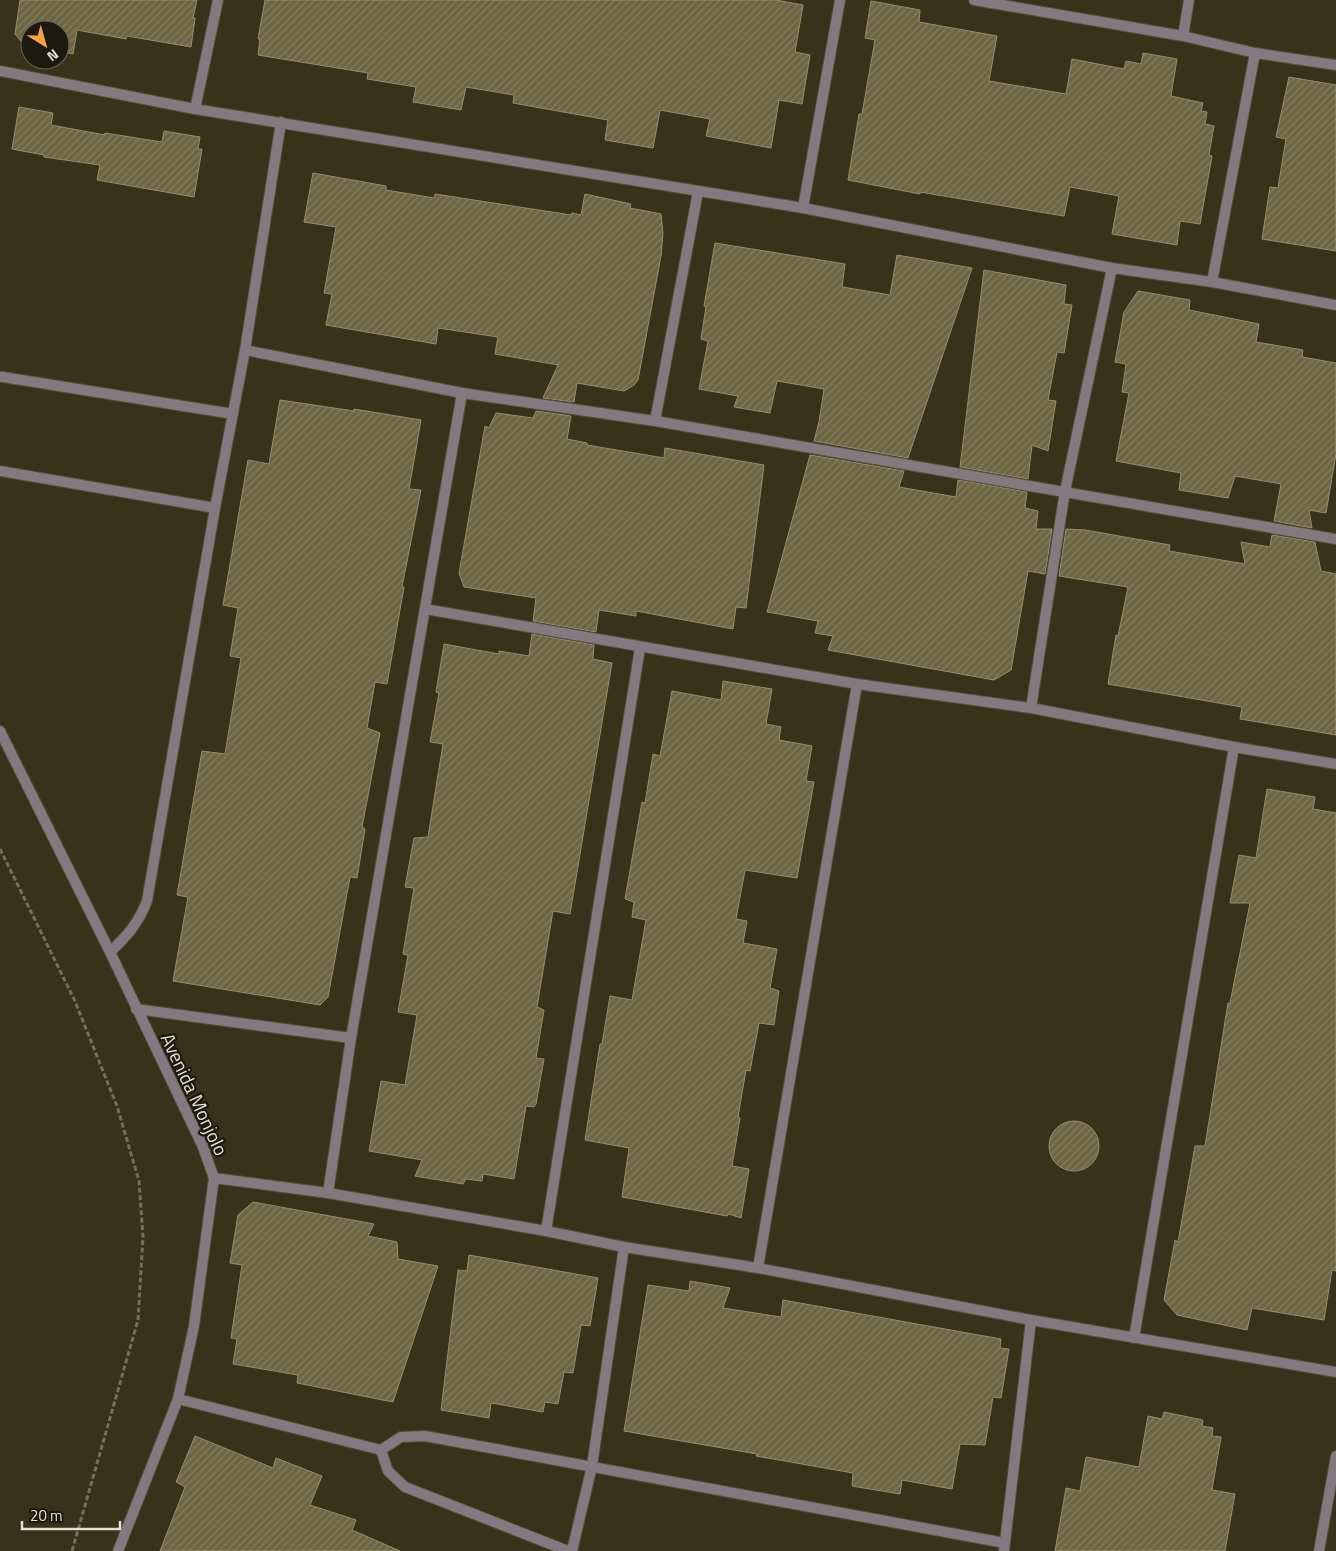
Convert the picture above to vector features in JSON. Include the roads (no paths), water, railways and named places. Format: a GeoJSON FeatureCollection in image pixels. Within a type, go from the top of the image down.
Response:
{"type":"FeatureCollection","features":[{"type":"Feature","properties":{"kind":"street"},"geometry":{"type":"LineString","coordinates":[[195,109],[218,0]]}},
{"type":"Feature","properties":{"kind":"street"},"geometry":{"type":"LineString","coordinates":[[802,208],[840,0]]}},
{"type":"Feature","properties":{"kind":"street"},"geometry":{"type":"LineString","coordinates":[[974,0],[1183,36],[1255,54],[1336,65]]}},
{"type":"Feature","properties":{"kind":"street"},"geometry":{"type":"LineString","coordinates":[[1183,36],[1189,0]]}},
{"type":"Feature","properties":{"kind":"street"},"geometry":{"type":"LineString","coordinates":[[1212,282],[1255,54]]}},
{"type":"Feature","properties":{"kind":"street"},"geometry":{"type":"LineString","coordinates":[[0,71],[195,109],[802,208],[1112,268],[1212,282],[1336,305]]}},
{"type":"Feature","properties":{"kind":"street"},"geometry":{"type":"LineString","coordinates":[[110,952],[129,934],[140,919],[147,901],[215,508],[245,350],[281,122]]}},
{"type":"Feature","properties":{"kind":"street"},"geometry":{"type":"LineString","coordinates":[[655,421],[698,192]]}},
{"type":"Feature","properties":{"kind":"street"},"geometry":{"type":"LineString","coordinates":[[1031,708],[1065,491],[1112,268]]}},
{"type":"Feature","properties":{"kind":"street"},"geometry":{"type":"LineString","coordinates":[[245,350],[462,393],[655,421],[1336,539]]}},
{"type":"Feature","properties":{"kind":"street"},"geometry":{"type":"LineString","coordinates":[[0,378],[233,414]]}},
{"type":"Feature","properties":{"kind":"street"},"geometry":{"type":"LineString","coordinates":[[328,1193],[351,1038],[462,393]]}},
{"type":"Feature","properties":{"kind":"street"},"geometry":{"type":"LineString","coordinates":[[0,471],[215,508]]}},
{"type":"Feature","properties":{"kind":"street"},"geometry":{"type":"LineString","coordinates":[[425,609],[640,648],[857,684],[1031,708],[1234,748],[1336,764]]}},
{"type":"Feature","properties":{"kind":"street"},"geometry":{"type":"LineString","coordinates":[[546,1231],[640,648]]}},
{"type":"Feature","properties":{"kind":"street"},"geometry":{"type":"LineString","coordinates":[[758,1268],[857,684]]}},
{"type":"Feature","properties":{"kind":"street","name":"Avenida Monjolo"},"geometry":{"type":"LineString","coordinates":[[0,732],[110,952],[203,1147],[214,1178],[194,1326],[178,1399],[118,1551]]}},
{"type":"Feature","properties":{"kind":"street"},"geometry":{"type":"LineString","coordinates":[[1134,1338],[1234,748]]}},
{"type":"Feature","properties":{"kind":"street"},"geometry":{"type":"LineString","coordinates":[[136,1009],[351,1038]]}},
{"type":"Feature","properties":{"kind":"street"},"geometry":{"type":"LineString","coordinates":[[214,1178],[328,1193],[546,1231],[624,1247],[758,1268],[1031,1320],[1336,1372]]}},
{"type":"Feature","properties":{"kind":"street"},"geometry":{"type":"LineString","coordinates":[[572,1551],[592,1466],[624,1247]]}},
{"type":"Feature","properties":{"kind":"street"},"geometry":{"type":"LineString","coordinates":[[178,1399],[381,1450],[401,1437],[425,1436],[592,1466],[1004,1547],[1031,1320]]}},
{"type":"Feature","properties":{"kind":"street"},"geometry":{"type":"LineString","coordinates":[[381,1450],[388,1471],[405,1487],[568,1551]]}},
{"type":"Feature","properties":{"kind":"street"},"geometry":{"type":"LineString","coordinates":[[1319,1551],[1336,1456]]}}]}
